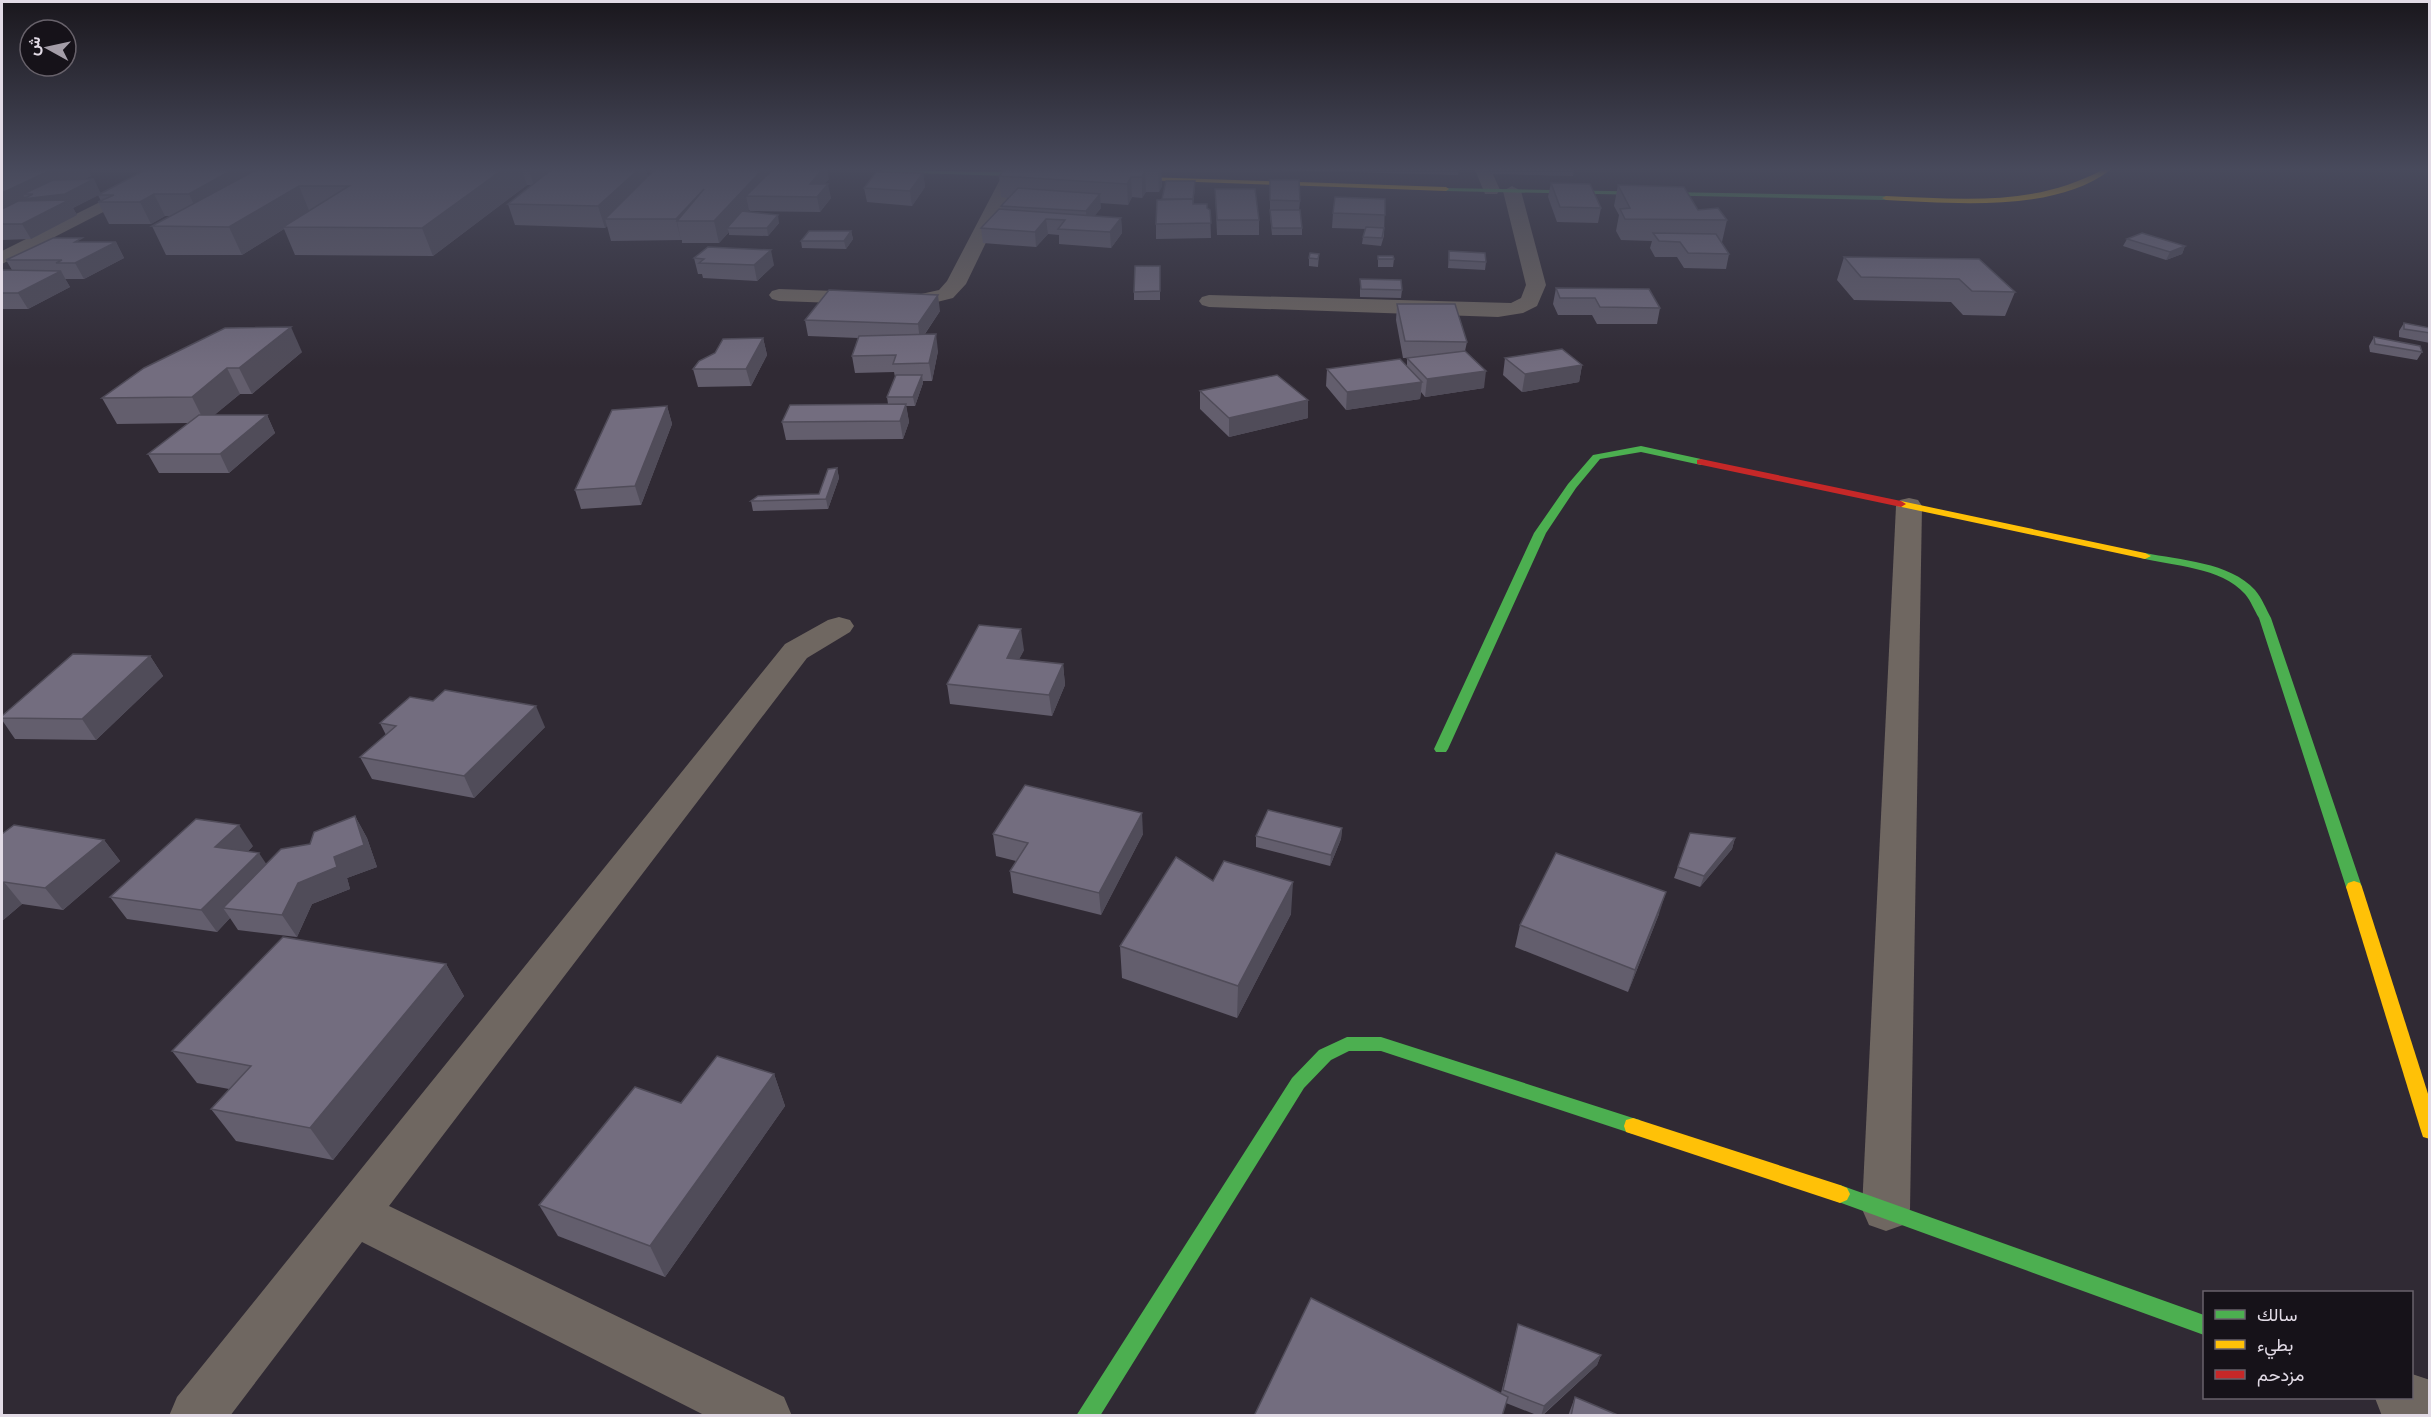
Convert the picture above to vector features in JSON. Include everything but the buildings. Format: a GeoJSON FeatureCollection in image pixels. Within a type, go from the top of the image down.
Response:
{"type":"FeatureCollection","features":[{"type":"Feature","properties":{"kind":"street"},"geometry":{"type":"LineString","coordinates":[[2,258],[45,236]]}},
{"type":"Feature","properties":{"kind":"street"},"geometry":{"type":"LineString","coordinates":[[779,296],[921,300],[946,294],[956,284],[980,236]]}},
{"type":"Feature","properties":{"kind":"street"},"geometry":{"type":"LineString","coordinates":[[1209,302],[1498,311],[1516,309],[1530,302],[1536,285],[1524,236]]}},
{"type":"Feature","properties":{"kind":"street"},"geometry":{"type":"LineString","coordinates":[[1441,749],[1540,533],[1572,486],[1597,457],[1641,449],[2204,569],[2235,580],[2250,592],[2265,618],[2318,772],[2430,1131]]}},
{"type":"Feature","properties":{"kind":"street"},"geometry":{"type":"LineString","coordinates":[[1886,1209],[1910,506]]}},
{"type":"Feature","properties":{"kind":"street"},"geometry":{"type":"LineString","coordinates":[[196,1416],[796,651],[839,626]]}},
{"type":"Feature","properties":{"kind":"street"},"geometry":{"type":"LineString","coordinates":[[1087,1416],[1298,1083],[1325,1055],[1347,1044],[1381,1044],[1886,1209],[2203,1324]]}},
{"type":"Feature","properties":{"kind":"street"},"geometry":{"type":"LineString","coordinates":[[355,1214],[765,1416]]}},
{"type":"Feature","properties":{"kind":"street"},"geometry":{"type":"LineString","coordinates":[[2405,1399],[2430,1407]]}},
{"type":"Feature","properties":{"kind":"traffic: fast"},"geometry":{"type":"LineString","coordinates":[[1441,749],[1540,533],[1572,486],[1597,457],[1641,449],[1701,462]]}},
{"type":"Feature","properties":{"kind":"traffic: fast"},"geometry":{"type":"LineString","coordinates":[[2145,556],[2217,572],[2242,585],[2251,593],[2265,618],[2354,887]]}},
{"type":"Feature","properties":{"kind":"traffic: fast"},"geometry":{"type":"LineString","coordinates":[[1087,1416],[1298,1083],[1325,1055],[1347,1044],[1381,1044],[1633,1126]]}},
{"type":"Feature","properties":{"kind":"traffic: fast"},"geometry":{"type":"LineString","coordinates":[[1840,1194],[2203,1325]]}},
{"type":"Feature","properties":{"kind":"traffic: slow"},"geometry":{"type":"LineString","coordinates":[[1901,504],[2145,556]]}},
{"type":"Feature","properties":{"kind":"traffic: slow"},"geometry":{"type":"LineString","coordinates":[[2354,887],[2430,1131]]}},
{"type":"Feature","properties":{"kind":"traffic: slow"},"geometry":{"type":"LineString","coordinates":[[1633,1126],[1840,1194]]}},
{"type":"Feature","properties":{"kind":"traffic: jam"},"geometry":{"type":"LineString","coordinates":[[1701,462],[1901,504]]}}]}
